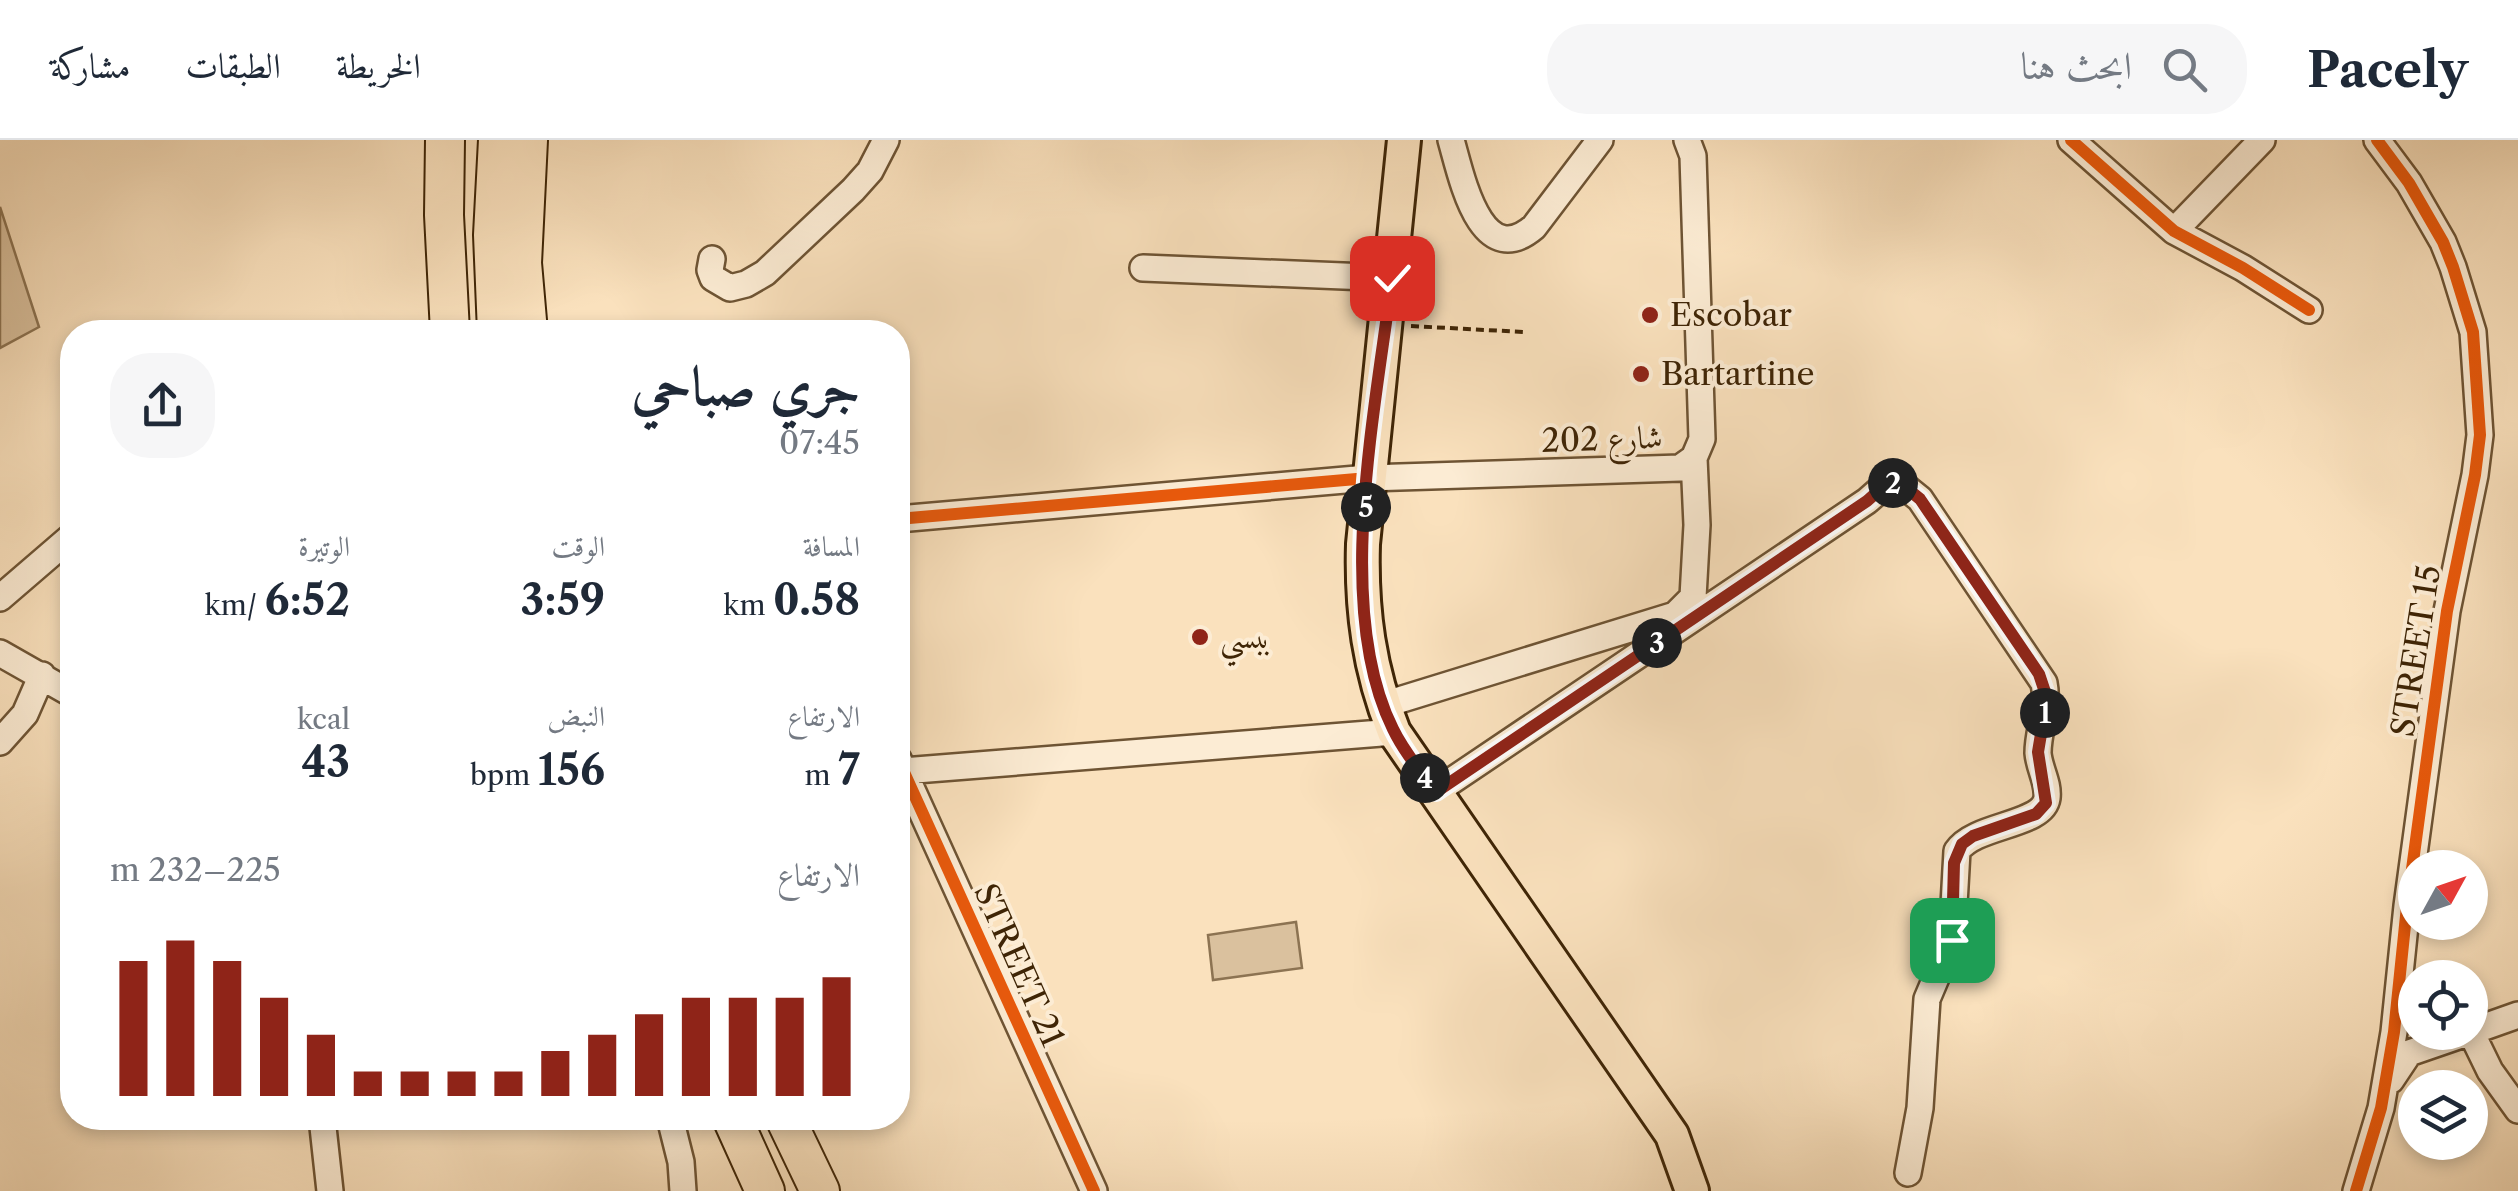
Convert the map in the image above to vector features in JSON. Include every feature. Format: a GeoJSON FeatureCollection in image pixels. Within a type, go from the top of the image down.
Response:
{"type":"FeatureCollection","features":[{"type":"Feature","properties":{"kind":"highway"},"geometry":{"type":"LineString","coordinates":[[496,320],[492,235],[498,140]]}},
{"type":"Feature","properties":{"kind":"highway"},"geometry":{"type":"LineString","coordinates":[[527,320],[522,263],[528,140]]}},
{"type":"Feature","properties":{"kind":"highway"},"geometry":{"type":"LineString","coordinates":[[450,144],[469,257],[473,320]]}},
{"type":"Feature","properties":{"kind":"highway"},"geometry":{"type":"LineString","coordinates":[[450,144],[450,320]]}},
{"type":"Feature","properties":{"kind":"highway"},"geometry":{"type":"LineString","coordinates":[[738,1130],[766,1191]]}},
{"type":"Feature","properties":{"kind":"highway"},"geometry":{"type":"LineString","coordinates":[[791,1130],[820,1191]]}},
{"type":"Feature","properties":{"kind":"main road"},"geometry":{"type":"LineString","coordinates":[[1404,140],[1368,478],[1361,593],[1365,631],[1388,718],[1672,1135],[1692,1191]]}},
{"type":"Feature","properties":{"kind":"street"},"geometry":{"type":"LineString","coordinates":[[712,259],[713,278],[730,288],[765,273],[853,190],[870,170],[886,140]]}},
{"type":"Feature","properties":{"kind":"street"},"geometry":{"type":"LineString","coordinates":[[1451,140],[1474,215],[1490,231],[1512,238],[1524,236],[1534,227],[1600,140]]}},
{"type":"Feature","properties":{"kind":"street","name":"شارع 202"},"geometry":{"type":"LineString","coordinates":[[1368,478],[1680,468],[1694,458],[1702,439],[1693,156],[1687,140]]}},
{"type":"Feature","properties":{"kind":"street"},"geometry":{"type":"LineString","coordinates":[[2071,140],[2174,231],[2309,310]]}},
{"type":"Feature","properties":{"kind":"street"},"geometry":{"type":"LineString","coordinates":[[2174,231],[2262,140]]}},
{"type":"Feature","properties":{"kind":"street","name":"STREET 15"},"geometry":{"type":"LineString","coordinates":[[2377,140],[2409,183],[2454,267],[2474,332],[2480,435],[2447,611],[2411,960]]}},
{"type":"Feature","properties":{"kind":"street"},"geometry":{"type":"LineString","coordinates":[[1142,268],[1392,278]]}},
{"type":"Feature","properties":{"kind":"street"},"geometry":{"type":"LineString","coordinates":[[910,764],[1388,718],[1675,615],[1693,597],[1698,524],[1694,458]]}},
{"type":"Feature","properties":{"kind":"street"},"geometry":{"type":"LineString","coordinates":[[910,518],[1368,478]]}},
{"type":"Feature","properties":{"kind":"street"},"geometry":{"type":"LineString","coordinates":[[1436,792],[1884,486],[1899,482],[1908,488],[1920,499],[2039,674],[2047,698],[2038,752],[2046,803],[2036,814],[1973,836],[1957,851],[1952,940],[1927,1000],[1920,1108],[1908,1173]]}},
{"type":"Feature","properties":{"kind":"street"},"geometry":{"type":"LineString","coordinates":[[0,598],[60,546]]}},
{"type":"Feature","properties":{"kind":"street"},"geometry":{"type":"LineString","coordinates":[[0,653],[60,686]]}},
{"type":"Feature","properties":{"kind":"street"},"geometry":{"type":"LineString","coordinates":[[0,742],[24,714],[42,675]]}},
{"type":"Feature","properties":{"kind":"street","name":"STREET 21"},"geometry":{"type":"LineString","coordinates":[[910,787],[1094,1191]]}},
{"type":"Feature","properties":{"kind":"street"},"geometry":{"type":"LineString","coordinates":[[2488,1025],[2518,1015]]}},
{"type":"Feature","properties":{"kind":"street","name":"STREET 15"},"geometry":{"type":"LineString","coordinates":[[2356,1191],[2381,1108],[2398,1031]]}},
{"type":"Feature","properties":{"kind":"street"},"geometry":{"type":"LineString","coordinates":[[2381,1108],[2395,1072],[2409,1053],[2418,1050]]}},
{"type":"Feature","properties":{"kind":"street"},"geometry":{"type":"LineString","coordinates":[[2481,1050],[2518,1110]]}},
{"type":"Feature","properties":{"kind":"street"},"geometry":{"type":"LineString","coordinates":[[323,1130],[330,1191]]}},
{"type":"Feature","properties":{"kind":"street"},"geometry":{"type":"LineString","coordinates":[[672,1130],[683,1191]]}},
{"type":"Feature","properties":{"kind":"path"},"geometry":{"type":"LineString","coordinates":[[1386,324],[1523,332]]}},
{"type":"Feature","properties":{"kind":"shaded area"},"geometry":{"type":"Polygon","coordinates":[[[0,207],[39,327],[0,348],[0,207]]]}},
{"type":"Feature","properties":{"kind":"shaded area"},"geometry":{"type":"Polygon","coordinates":[[[1296,922],[1302,968],[1213,980],[1208,935],[1296,922]]]}},
{"type":"Feature","properties":{"kind":"cycle path"},"geometry":{"type":"LineString","coordinates":[[2071,140],[2174,231],[2309,310]]}},
{"type":"Feature","properties":{"kind":"cycle path"},"geometry":{"type":"LineString","coordinates":[[2356,1191],[2381,1108],[2394,1032],[2447,611],[2480,435],[2473,332],[2453,267],[2409,183],[2377,140]]}},
{"type":"Feature","properties":{"kind":"cycle path"},"geometry":{"type":"LineString","coordinates":[[910,518],[1368,478]]}},
{"type":"Feature","properties":{"kind":"cycle path"},"geometry":{"type":"LineString","coordinates":[[910,785],[1094,1191]]}},
{"type":"Feature","properties":{"kind":"place","name":"Escobar"},"geometry":{"type":"Point","coordinates":[1650,315]}},
{"type":"Feature","properties":{"kind":"place","name":"Bartartine"},"geometry":{"type":"Point","coordinates":[1641,374]}},
{"type":"Feature","properties":{"kind":"place","name":"ببسي"},"geometry":{"type":"Point","coordinates":[1200,637]}},
{"type":"Feature","properties":{"kind":"route"},"geometry":{"type":"LineString","coordinates":[[1392,278],[1368,478],[1361,593],[1365,631],[1383,705],[1394,732],[1436,792],[1884,486],[1899,482],[1920,499],[2039,674],[2047,698],[2038,752],[2046,782],[2046,803],[2036,814],[1973,836],[1957,851],[1952,940]]}}]}
